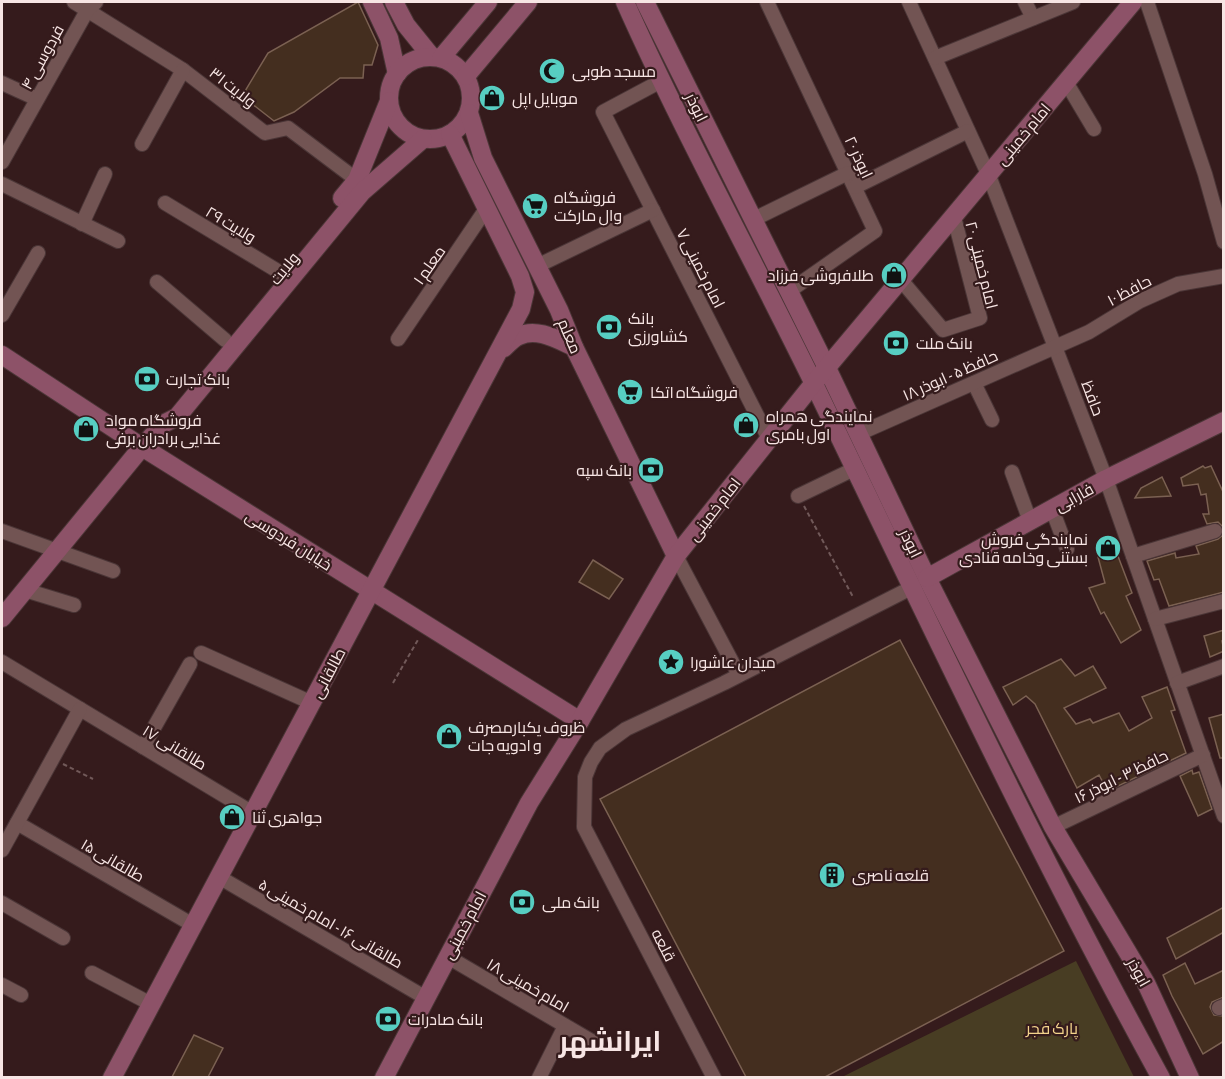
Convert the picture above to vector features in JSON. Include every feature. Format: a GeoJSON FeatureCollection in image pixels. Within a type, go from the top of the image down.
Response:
{"type":"FeatureCollection","features":[{"type":"Feature","properties":{"kind":"main road"},"geometry":{"type":"LineString","coordinates":[[372,2],[389,38],[397,74]]}},
{"type":"Feature","properties":{"kind":"main road"},"geometry":{"type":"LineString","coordinates":[[394,2],[406,26],[436,57],[458,67],[466,76],[470,86],[472,99],[469,113],[463,124],[450,134],[435,139],[423,139],[401,127],[393,115],[389,101],[391,87],[397,74],[408,63],[418,58],[436,57],[488,2]]}},
{"type":"Feature","properties":{"kind":"main road"},"geometry":{"type":"LineString","coordinates":[[466,76],[528,2]]}},
{"type":"Feature","properties":{"kind":"main road","name":"ابوذر"},"geometry":{"type":"LineString","coordinates":[[625,2],[661,81],[813,384],[911,588],[1116,996],[1161,1077]]}},
{"type":"Feature","properties":{"kind":"main road","name":"ابوذر"},"geometry":{"type":"LineString","coordinates":[[645,2],[927,578],[1053,827],[1146,983],[1190,1077]]}},
{"type":"Feature","properties":{"kind":"main road","name":"امام خمینی"},"geometry":{"type":"LineString","coordinates":[[384,1077],[529,803],[580,721],[676,556],[826,368],[1135,2]]}},
{"type":"Feature","properties":{"kind":"main road","name":"ولایت"},"geometry":{"type":"LineString","coordinates":[[2,618],[142,447],[163,424],[177,417],[359,186],[389,101]]}},
{"type":"Feature","properties":{"kind":"main road","name":"معلم"},"geometry":{"type":"LineString","coordinates":[[469,113],[483,158],[559,310],[574,347],[676,556]]}},
{"type":"Feature","properties":{"kind":"main road"},"geometry":{"type":"LineString","coordinates":[[450,134],[486,209]]}},
{"type":"Feature","properties":{"kind":"main road"},"geometry":{"type":"LineString","coordinates":[[359,186],[423,139]]}},
{"type":"Feature","properties":{"kind":"main road","name":"ولایت"},"geometry":{"type":"LineString","coordinates":[[163,424],[168,409],[281,273],[359,186]]}},
{"type":"Feature","properties":{"kind":"main road","name":"طالقانی"},"geometry":{"type":"LineString","coordinates":[[112,1077],[522,309],[525,292],[515,265],[486,209]]}},
{"type":"Feature","properties":{"kind":"main road"},"geometry":{"type":"LineString","coordinates":[[500,351],[519,335],[532,333],[547,335],[574,347]]}},
{"type":"Feature","properties":{"kind":"main road","name":"خیابان فردوسی"},"geometry":{"type":"LineString","coordinates":[[2,355],[142,447],[580,721]]}},
{"type":"Feature","properties":{"kind":"main road","name":"فارابی"},"geometry":{"type":"LineString","coordinates":[[927,578],[1106,479],[1224,421]]}},
{"type":"Feature","properties":{"kind":"main road"},"geometry":{"type":"LineString","coordinates":[[1116,996],[1146,983]]}},
{"type":"Feature","properties":{"kind":"street","name":"ولایت ۳۱"},"geometry":{"type":"LineString","coordinates":[[74,2],[92,5],[183,70],[265,133],[288,128],[359,186]]}},
{"type":"Feature","properties":{"kind":"street","name":"ابوذر ۲۰"},"geometry":{"type":"LineString","coordinates":[[767,2],[875,231],[788,292]]}},
{"type":"Feature","properties":{"kind":"street","name":"حافظ"},"geometry":{"type":"LineString","coordinates":[[909,2],[989,176],[1055,346],[1106,479],[1222,809]]}},
{"type":"Feature","properties":{"kind":"street"},"geometry":{"type":"LineString","coordinates":[[1025,2],[1033,18]]}},
{"type":"Feature","properties":{"kind":"street"},"geometry":{"type":"LineString","coordinates":[[935,58],[1073,2]]}},
{"type":"Feature","properties":{"kind":"street"},"geometry":{"type":"LineString","coordinates":[[1135,2],[1217,192],[1224,242]]}},
{"type":"Feature","properties":{"kind":"street","name":"فردوسی ۴"},"geometry":{"type":"LineString","coordinates":[[2,159],[92,5]]}},
{"type":"Feature","properties":{"kind":"street"},"geometry":{"type":"LineString","coordinates":[[142,144],[183,70]]}},
{"type":"Feature","properties":{"kind":"street","name":"امام خمینی ۷"},"geometry":{"type":"LineString","coordinates":[[661,81],[603,112],[769,439]]}},
{"type":"Feature","properties":{"kind":"street"},"geometry":{"type":"LineString","coordinates":[[1066,82],[1094,129]]}},
{"type":"Feature","properties":{"kind":"street"},"geometry":{"type":"LineString","coordinates":[[2,83],[37,99]]}},
{"type":"Feature","properties":{"kind":"street"},"geometry":{"type":"LineString","coordinates":[[855,187],[968,130]]}},
{"type":"Feature","properties":{"kind":"street"},"geometry":{"type":"LineString","coordinates":[[752,220],[848,172]]}},
{"type":"Feature","properties":{"kind":"street"},"geometry":{"type":"LineString","coordinates":[[82,224],[105,174]]}},
{"type":"Feature","properties":{"kind":"street"},"geometry":{"type":"LineString","coordinates":[[2,184],[118,241]]}},
{"type":"Feature","properties":{"kind":"street","name":"ولایت ۲۹"},"geometry":{"type":"LineString","coordinates":[[165,203],[281,273]]}},
{"type":"Feature","properties":{"kind":"street","name":"معلم ۱"},"geometry":{"type":"LineString","coordinates":[[398,339],[486,209]]}},
{"type":"Feature","properties":{"kind":"street"},"geometry":{"type":"LineString","coordinates":[[537,266],[653,210]]}},
{"type":"Feature","properties":{"kind":"street","name":"امام خمینی ۲۰"},"geometry":{"type":"LineString","coordinates":[[901,280],[943,330],[980,318],[954,217]]}},
{"type":"Feature","properties":{"kind":"street"},"geometry":{"type":"LineString","coordinates":[[2,315],[38,254]]}},
{"type":"Feature","properties":{"kind":"street","name":"حافظ ۱۰"},"geometry":{"type":"LineString","coordinates":[[1055,346],[1089,332],[1140,301],[1178,284],[1224,276]]}},
{"type":"Feature","properties":{"kind":"street"},"geometry":{"type":"LineString","coordinates":[[157,282],[225,340]]}},
{"type":"Feature","properties":{"kind":"street","name":"حافظ ۵ - ابوذر ۱۸"},"geometry":{"type":"LineString","coordinates":[[858,434],[1055,346]]}},
{"type":"Feature","properties":{"kind":"street"},"geometry":{"type":"LineString","coordinates":[[974,383],[992,420]]}},
{"type":"Feature","properties":{"kind":"street"},"geometry":{"type":"LineString","coordinates":[[798,496],[854,469]]}},
{"type":"Feature","properties":{"kind":"street"},"geometry":{"type":"LineString","coordinates":[[1012,471],[1029,521]]}},
{"type":"Feature","properties":{"kind":"street"},"geometry":{"type":"LineString","coordinates":[[1052,509],[1067,549]]}},
{"type":"Feature","properties":{"kind":"street"},"geometry":{"type":"LineString","coordinates":[[2,531],[113,571]]}},
{"type":"Feature","properties":{"kind":"street"},"geometry":{"type":"LineString","coordinates":[[1133,556],[1215,531]]}},
{"type":"Feature","properties":{"kind":"street"},"geometry":{"type":"LineString","coordinates":[[676,556],[739,675],[911,588]]}},
{"type":"Feature","properties":{"kind":"street"},"geometry":{"type":"LineString","coordinates":[[25,590],[74,605]]}},
{"type":"Feature","properties":{"kind":"street"},"geometry":{"type":"LineString","coordinates":[[1155,619],[1224,601]]}},
{"type":"Feature","properties":{"kind":"street"},"geometry":{"type":"LineString","coordinates":[[201,653],[312,703]]}},
{"type":"Feature","properties":{"kind":"street","name":"طالقانی ۱۷"},"geometry":{"type":"LineString","coordinates":[[2,662],[253,813]]}},
{"type":"Feature","properties":{"kind":"street"},"geometry":{"type":"LineString","coordinates":[[143,747],[190,664]]}},
{"type":"Feature","properties":{"kind":"street"},"geometry":{"type":"LineString","coordinates":[[1177,683],[1224,666]]}},
{"type":"Feature","properties":{"kind":"street","name":"قلعه"},"geometry":{"type":"LineString","coordinates":[[714,1077],[585,827],[585,777],[600,748],[626,729],[739,675]]}},
{"type":"Feature","properties":{"kind":"street"},"geometry":{"type":"LineString","coordinates":[[2,850],[80,709]]}},
{"type":"Feature","properties":{"kind":"street","name":"حافظ ۳ - ابوذر ۱۶"},"geometry":{"type":"LineString","coordinates":[[1053,827],[1203,755]]}},
{"type":"Feature","properties":{"kind":"street","name":"طالقانی ۱۵"},"geometry":{"type":"LineString","coordinates":[[17,823],[193,925]]}},
{"type":"Feature","properties":{"kind":"street","name":"طالقانی ۱۶ - امام خمینی ۵"},"geometry":{"type":"LineString","coordinates":[[219,877],[426,998]]}},
{"type":"Feature","properties":{"kind":"street"},"geometry":{"type":"LineString","coordinates":[[2,903],[63,938]]}},
{"type":"Feature","properties":{"kind":"street","name":"امام خمینی ۱۸"},"geometry":{"type":"LineString","coordinates":[[448,957],[593,1042]]}},
{"type":"Feature","properties":{"kind":"street"},"geometry":{"type":"LineString","coordinates":[[92,973],[151,1004]]}},
{"type":"Feature","properties":{"kind":"street"},"geometry":{"type":"LineString","coordinates":[[2,985],[21,995]]}},
{"type":"Feature","properties":{"kind":"street"},"geometry":{"type":"LineString","coordinates":[[538,1077],[566,1026]]}},
{"type":"Feature","properties":{"kind":"path"},"geometry":{"type":"LineString","coordinates":[[798,496],[853,597]]}},
{"type":"Feature","properties":{"kind":"path"},"geometry":{"type":"LineString","coordinates":[[393,683],[426,626]]}},
{"type":"Feature","properties":{"kind":"path"},"geometry":{"type":"LineString","coordinates":[[52,759],[93,779]]}},
{"type":"Feature","properties":{"kind":"green space","name":"پارک فجر"},"geometry":{"type":"Polygon","coordinates":[[[1076,961],[1134,1077],[842,1077],[1076,961]]]}},
{"type":"Feature","properties":{"kind":"building"},"geometry":{"type":"Polygon","coordinates":[[[358,2],[378,45],[372,65],[364,65],[363,78],[340,78],[294,112],[274,121],[242,96],[268,53],[358,2]]]}},
{"type":"Feature","properties":{"kind":"building"},"geometry":{"type":"Polygon","coordinates":[[[1203,466],[1205,468],[1211,466],[1224,494],[1224,528],[1218,522],[1207,524],[1203,514],[1209,514],[1206,494],[1201,495],[1198,484],[1183,486],[1181,478],[1203,466]]]}},
{"type":"Feature","properties":{"kind":"building"},"geometry":{"type":"Polygon","coordinates":[[[1162,477],[1171,496],[1135,498],[1141,488],[1162,477]]]}},
{"type":"Feature","properties":{"kind":"building"},"geometry":{"type":"Polygon","coordinates":[[[1224,534],[1224,592],[1169,606],[1159,579],[1154,580],[1147,561],[1175,553],[1176,558],[1199,554],[1196,546],[1218,539],[1224,534]]]}},
{"type":"Feature","properties":{"kind":"building"},"geometry":{"type":"Polygon","coordinates":[[[1116,551],[1132,593],[1126,596],[1141,630],[1121,643],[1104,612],[1101,614],[1089,588],[1105,583],[1098,557],[1116,551]]]}},
{"type":"Feature","properties":{"kind":"building"},"geometry":{"type":"Polygon","coordinates":[[[593,560],[623,579],[609,599],[579,582],[593,560]]]}},
{"type":"Feature","properties":{"kind":"building"},"geometry":{"type":"Polygon","coordinates":[[[1224,630],[1224,641],[1222,641],[1224,651],[1210,657],[1204,636],[1224,630]]]}},
{"type":"Feature","properties":{"kind":"building","name":"قلعه ناصری"},"geometry":{"type":"Polygon","coordinates":[[[900,640],[1064,951],[825,1077],[746,1077],[600,799],[900,640]]]}},
{"type":"Feature","properties":{"kind":"building"},"geometry":{"type":"Polygon","coordinates":[[[1061,659],[1075,676],[1093,666],[1106,688],[1064,708],[1076,724],[1090,719],[1093,723],[1119,713],[1129,731],[1152,718],[1142,697],[1167,687],[1175,710],[1171,711],[1186,753],[1112,789],[1110,785],[1106,788],[1099,775],[1077,788],[1035,704],[1026,696],[1013,705],[1003,687],[1061,659]]]}},
{"type":"Feature","properties":{"kind":"building"},"geometry":{"type":"Polygon","coordinates":[[[1224,714],[1224,758],[1220,758],[1209,718],[1224,714]]]}},
{"type":"Feature","properties":{"kind":"building"},"geometry":{"type":"Polygon","coordinates":[[[1192,770],[1193,774],[1199,772],[1212,809],[1198,816],[1180,776],[1192,770]]]}},
{"type":"Feature","properties":{"kind":"building"},"geometry":{"type":"Polygon","coordinates":[[[1224,907],[1224,932],[1176,959],[1167,938],[1224,907]]]}},
{"type":"Feature","properties":{"kind":"building"},"geometry":{"type":"Polygon","coordinates":[[[1185,963],[1195,984],[1224,970],[1224,997],[1212,1002],[1210,1007],[1214,1015],[1224,1016],[1224,1041],[1203,1054],[1163,975],[1185,963]]]}},
{"type":"Feature","properties":{"kind":"building"},"geometry":{"type":"Polygon","coordinates":[[[194,1035],[223,1048],[208,1077],[172,1077],[194,1035]]]}},
{"type":"Feature","properties":{"kind":"place","name":"مسجد طوبی"},"geometry":{"type":"Point","coordinates":[552,71]}},
{"type":"Feature","properties":{"kind":"place","name":"موبایل اپل"},"geometry":{"type":"Point","coordinates":[492,98]}},
{"type":"Feature","properties":{"kind":"place","name":"فروشگاه وال مارکت"},"geometry":{"type":"Point","coordinates":[535,206]}},
{"type":"Feature","properties":{"kind":"place","name":"طلافروشی فرزاد"},"geometry":{"type":"Point","coordinates":[894,275]}},
{"type":"Feature","properties":{"kind":"place","name":"بانک کشاورزی"},"geometry":{"type":"Point","coordinates":[609,327]}},
{"type":"Feature","properties":{"kind":"place","name":"بانک ملت"},"geometry":{"type":"Point","coordinates":[896,343]}},
{"type":"Feature","properties":{"kind":"place","name":"بانک تجارت"},"geometry":{"type":"Point","coordinates":[147,379]}},
{"type":"Feature","properties":{"kind":"place","name":"فروشگاه اتکا"},"geometry":{"type":"Point","coordinates":[630,392]}},
{"type":"Feature","properties":{"kind":"place","name":"نمایندگی همراه اول بامری"},"geometry":{"type":"Point","coordinates":[746,425]}},
{"type":"Feature","properties":{"kind":"place","name":"فروشگاه مواد غذایی برادران برفی"},"geometry":{"type":"Point","coordinates":[86,429]}},
{"type":"Feature","properties":{"kind":"place","name":"بانک سپه"},"geometry":{"type":"Point","coordinates":[651,470]}},
{"type":"Feature","properties":{"kind":"place","name":"نمایندگی فروش بستنی وخامه قنادی"},"geometry":{"type":"Point","coordinates":[1108,548]}},
{"type":"Feature","properties":{"kind":"place","name":"میدان عاشورا"},"geometry":{"type":"Point","coordinates":[671,662]}},
{"type":"Feature","properties":{"kind":"place","name":"ظروف یکبارمصرف و ادویه جات"},"geometry":{"type":"Point","coordinates":[449,736]}},
{"type":"Feature","properties":{"kind":"place","name":"جواهری ثنا"},"geometry":{"type":"Point","coordinates":[232,817]}},
{"type":"Feature","properties":{"kind":"place","name":"قلعه ناصری"},"geometry":{"type":"Point","coordinates":[832,875]}},
{"type":"Feature","properties":{"kind":"place","name":"بانک ملی"},"geometry":{"type":"Point","coordinates":[522,902]}},
{"type":"Feature","properties":{"kind":"place","name":"بانک صادرات"},"geometry":{"type":"Point","coordinates":[388,1019]}},
{"type":"Feature","properties":{"kind":"district","name":"ایرانشهر"},"geometry":{"type":"Point","coordinates":[610,1041]}}]}
